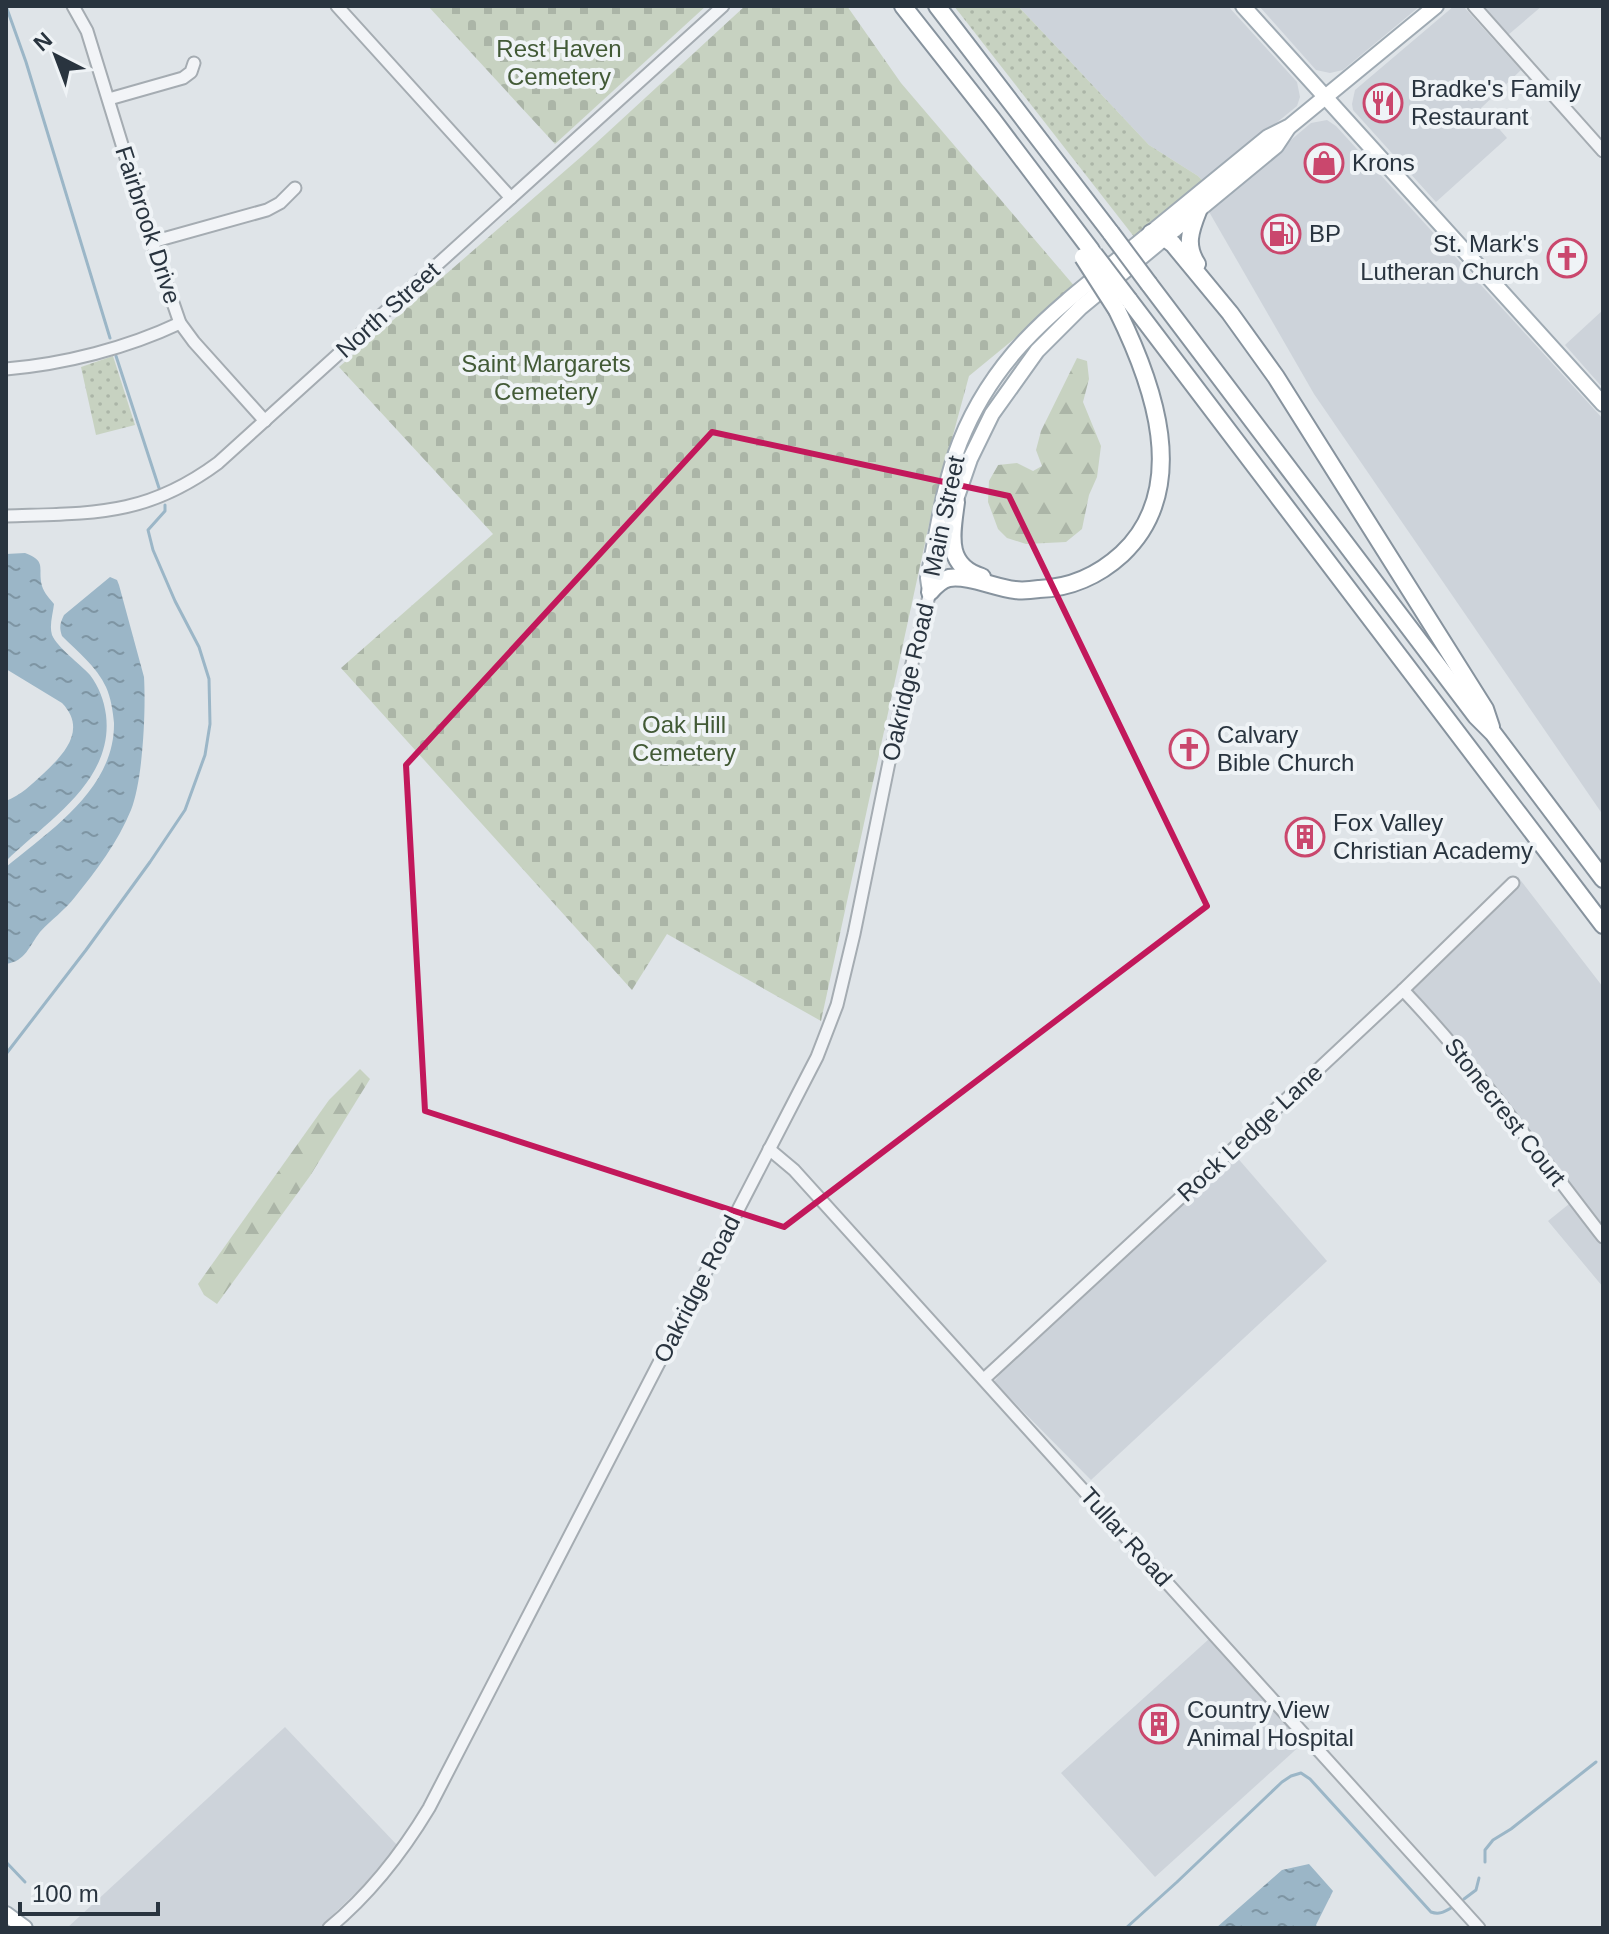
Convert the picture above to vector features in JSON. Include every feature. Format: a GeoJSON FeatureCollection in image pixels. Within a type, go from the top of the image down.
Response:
{"type":"FeatureCollection","features":[{"type":"Feature","properties":{"kind":"highway"},"geometry":{"type":"LineString","coordinates":[[903,6],[992,119],[1123,305],[1603,925]]}},
{"type":"Feature","properties":{"kind":"highway"},"geometry":{"type":"LineString","coordinates":[[937,6],[1603,879]]}},
{"type":"Feature","properties":{"kind":"highway"},"geometry":{"type":"LineString","coordinates":[[1198,211],[1189,236],[1192,256],[1252,335],[1257,350]]}},
{"type":"Feature","properties":{"kind":"highway"},"geometry":{"type":"LineString","coordinates":[[1158,235],[1182,255],[1257,350],[1485,709],[1493,733]]}},
{"type":"Feature","properties":{"kind":"highway"},"geometry":{"type":"LineString","coordinates":[[930,592],[937,584],[952,578],[1017,590],[1070,585],[1104,569],[1138,535],[1154,501],[1160,470],[1160,443],[1158,418],[1123,305]]}},
{"type":"Feature","properties":{"kind":"highway"},"geometry":{"type":"LineString","coordinates":[[956,502],[951,544],[956,558],[977,576],[1026,589]]}},
{"type":"Feature","properties":{"kind":"main road"},"geometry":{"type":"LineString","coordinates":[[1243,6],[1603,404]]}},
{"type":"Feature","properties":{"kind":"main road","name":"Main Street"},"geometry":{"type":"LineString","coordinates":[[930,592],[936,580],[947,524],[970,459],[992,414],[1037,351],[1158,235],[1268,137],[1290,126],[1436,6]]}},
{"type":"Feature","properties":{"kind":"main road","name":"Main Street"},"geometry":{"type":"LineString","coordinates":[[930,592],[928,578],[951,468],[960,441],[995,376],[1048,316],[1158,235],[1198,211],[1276,146],[1290,126]]}},
{"type":"Feature","properties":{"kind":"main road"},"geometry":{"type":"LineString","coordinates":[[6,1914],[25,1928]]}},
{"type":"Feature","properties":{"kind":"street","name":"Fairbrook Drive"},"geometry":{"type":"LineString","coordinates":[[73,6],[87,31],[180,323],[265,421]]}},
{"type":"Feature","properties":{"kind":"street"},"geometry":{"type":"LineString","coordinates":[[337,6],[511,198]]}},
{"type":"Feature","properties":{"kind":"street","name":"North Street"},"geometry":{"type":"LineString","coordinates":[[6,516],[113,511],[177,490],[208,470],[723,6]]}},
{"type":"Feature","properties":{"kind":"street"},"geometry":{"type":"LineString","coordinates":[[1474,6],[1603,151]]}},
{"type":"Feature","properties":{"kind":"street"},"geometry":{"type":"LineString","coordinates":[[109,99],[183,78],[191,72],[194,63]]}},
{"type":"Feature","properties":{"kind":"street"},"geometry":{"type":"LineString","coordinates":[[152,242],[267,210],[280,203],[295,188]]}},
{"type":"Feature","properties":{"kind":"street"},"geometry":{"type":"LineString","coordinates":[[6,369],[44,365],[91,354],[180,323]]}},
{"type":"Feature","properties":{"kind":"street","name":"Oakridge Road"},"geometry":{"type":"LineString","coordinates":[[329,1928],[393,1863],[429,1808],[817,1057],[837,1005],[897,723],[930,592]]}},
{"type":"Feature","properties":{"kind":"street","name":"Rock Ledge Lane"},"geometry":{"type":"LineString","coordinates":[[984,1379],[1403,990],[1513,883]]}},
{"type":"Feature","properties":{"kind":"street","name":"Stonecrest Court"},"geometry":{"type":"LineString","coordinates":[[1403,990],[1484,1082],[1603,1237]]}},
{"type":"Feature","properties":{"kind":"street","name":"Tullar Road"},"geometry":{"type":"LineString","coordinates":[[769,1149],[794,1170],[1479,1928]]}},
{"type":"Feature","properties":{"kind":"highlighted area"},"geometry":{"type":"Polygon","coordinates":[[[712,432],[1009,496],[1207,906],[784,1227],[425,1111],[406,765],[712,432]]]}},
{"type":"Feature","properties":{"kind":"shaded area"},"geometry":{"type":"Polygon","coordinates":[[[1018,6],[1228,6],[1297,82],[1300,97],[1297,106],[1204,182],[1149,145],[1018,6]]]}},
{"type":"Feature","properties":{"kind":"shaded area"},"geometry":{"type":"Polygon","coordinates":[[[1259,6],[1420,6],[1343,70],[1330,73],[1316,70],[1259,6]]]}},
{"type":"Feature","properties":{"kind":"shaded area"},"geometry":{"type":"Polygon","coordinates":[[[1454,6],[1463,6],[1521,70],[1481,108],[1507,138],[1436,202],[1353,110],[1352,104],[1355,90],[1454,6]]]}},
{"type":"Feature","properties":{"kind":"shaded area"},"geometry":{"type":"Polygon","coordinates":[[[1484,6],[1542,6],[1508,35],[1484,6]]]}},
{"type":"Feature","properties":{"kind":"shaded area"},"geometry":{"type":"Polygon","coordinates":[[[1327,120],[1336,126],[1603,419],[1603,815],[1314,394],[1208,210],[1311,123],[1327,120]]]}},
{"type":"Feature","properties":{"kind":"shaded area"},"geometry":{"type":"Polygon","coordinates":[[[1603,310],[1603,388],[1565,345],[1603,310]]]}},
{"type":"Feature","properties":{"kind":"shaded area"},"geometry":{"type":"Polygon","coordinates":[[[1518,877],[1603,987],[1603,1287],[1548,1221],[1574,1200],[1403,990],[1518,877]]]}},
{"type":"Feature","properties":{"kind":"shaded area"},"geometry":{"type":"Polygon","coordinates":[[[1235,1155],[1327,1261],[1091,1480],[994,1382],[1002,1371],[1235,1155]]]}},
{"type":"Feature","properties":{"kind":"shaded area"},"geometry":{"type":"Polygon","coordinates":[[[1209,1639],[1303,1743],[1155,1877],[1061,1773],[1209,1639]]]}},
{"type":"Feature","properties":{"kind":"shaded area"},"geometry":{"type":"Polygon","coordinates":[[[285,1727],[397,1845],[370,1879],[319,1928],[67,1928],[285,1727]]]}},
{"type":"Feature","properties":{"kind":"green space","name":"Rest Haven Cemetery"},"geometry":{"type":"Polygon","coordinates":[[[428,6],[706,6],[555,144],[428,6]]]}},
{"type":"Feature","properties":{"kind":"green space","name":"Oak Hill Cemetery"},"geometry":{"type":"Polygon","coordinates":[[[745,6],[847,6],[901,83],[1076,288],[969,376],[930,520],[821,1021],[667,934],[632,990],[341,668],[493,534],[339,367],[582,156],[745,6]]]}},
{"type":"Feature","properties":{"kind":"green space"},"geometry":{"type":"Polygon","coordinates":[[[954,6],[1018,6],[1149,145],[1204,182],[1135,238],[954,6]]]}},
{"type":"Feature","properties":{"kind":"green space"},"geometry":{"type":"Polygon","coordinates":[[[113,356],[135,425],[96,435],[81,367],[113,356]]]}},
{"type":"Feature","properties":{"kind":"green space"},"geometry":{"type":"Polygon","coordinates":[[[1077,358],[1087,361],[1089,379],[1083,402],[1101,446],[1097,477],[1089,495],[1082,529],[1066,542],[1026,544],[1007,538],[998,529],[988,502],[989,481],[998,465],[1017,463],[1033,471],[1042,466],[1036,450],[1041,431],[1077,358]]]}},
{"type":"Feature","properties":{"kind":"green space"},"geometry":{"type":"Polygon","coordinates":[[[360,1069],[370,1079],[310,1176],[217,1304],[204,1295],[198,1284],[329,1100],[360,1069]]]}},
{"type":"Feature","properties":{"kind":"water"},"geometry":{"type":"Polygon","coordinates":[[[25,553],[37,559],[42,586],[54,604],[52,635],[90,675],[101,694],[106,715],[106,739],[100,760],[75,797],[6,861],[6,801],[26,789],[51,767],[65,750],[73,732],[73,723],[62,703],[6,669],[6,554],[25,553]]]}},
{"type":"Feature","properties":{"kind":"water"},"geometry":{"type":"Polygon","coordinates":[[[110,577],[117,580],[119,585],[144,677],[143,745],[135,797],[120,833],[91,877],[40,932],[23,956],[6,964],[6,867],[77,806],[104,768],[111,746],[114,723],[106,687],[92,666],[62,636],[60,628],[64,615],[110,577]]]}},
{"type":"Feature","properties":{"kind":"water"},"geometry":{"type":"Polygon","coordinates":[[[1309,1864],[1333,1891],[1316,1925],[1318,1928],[1216,1928],[1282,1870],[1309,1864]]]}},
{"type":"Feature","properties":{"kind":"waterway"},"geometry":{"type":"LineString","coordinates":[[6,6],[110,338]]}},
{"type":"Feature","properties":{"kind":"waterway"},"geometry":{"type":"LineString","coordinates":[[116,356],[160,491]]}},
{"type":"Feature","properties":{"kind":"waterway"},"geometry":{"type":"LineString","coordinates":[[6,1054],[86,950],[185,810],[205,755],[210,724],[209,679],[199,647],[153,550],[148,530],[165,511],[165,505]]}},
{"type":"Feature","properties":{"kind":"waterway"},"geometry":{"type":"LineString","coordinates":[[1485,1862],[1485,1850],[1493,1840],[1596,1762]]}},
{"type":"Feature","properties":{"kind":"waterway"},"geometry":{"type":"LineString","coordinates":[[1126,1928],[1282,1782],[1301,1773],[1310,1779],[1431,1912],[1439,1913],[1451,1908]]}},
{"type":"Feature","properties":{"kind":"waterway"},"geometry":{"type":"LineString","coordinates":[[6,1862],[25,1882]]}},
{"type":"Feature","properties":{"kind":"waterway"},"geometry":{"type":"LineString","coordinates":[[1464,1899],[1476,1890],[1479,1878]]}},
{"type":"Feature","properties":{"kind":"place","name":"Bradke's Family Restaurant"},"geometry":{"type":"Point","coordinates":[1383,103]}},
{"type":"Feature","properties":{"kind":"place","name":"Krons"},"geometry":{"type":"Point","coordinates":[1324,163]}},
{"type":"Feature","properties":{"kind":"place","name":"BP"},"geometry":{"type":"Point","coordinates":[1281,234]}},
{"type":"Feature","properties":{"kind":"place","name":"St. Mark's Lutheran Church"},"geometry":{"type":"Point","coordinates":[1567,258]}},
{"type":"Feature","properties":{"kind":"place","name":"Calvary Bible Church"},"geometry":{"type":"Point","coordinates":[1189,749]}},
{"type":"Feature","properties":{"kind":"place","name":"Fox Valley Christian Academy"},"geometry":{"type":"Point","coordinates":[1305,837]}},
{"type":"Feature","properties":{"kind":"place","name":"Country View Animal Hospital"},"geometry":{"type":"Point","coordinates":[1159,1724]}},
{"type":"Feature","properties":{"kind":"park label","name":"Saint Margarets Cemetery"},"geometry":{"type":"Point","coordinates":[546,378]}}]}
